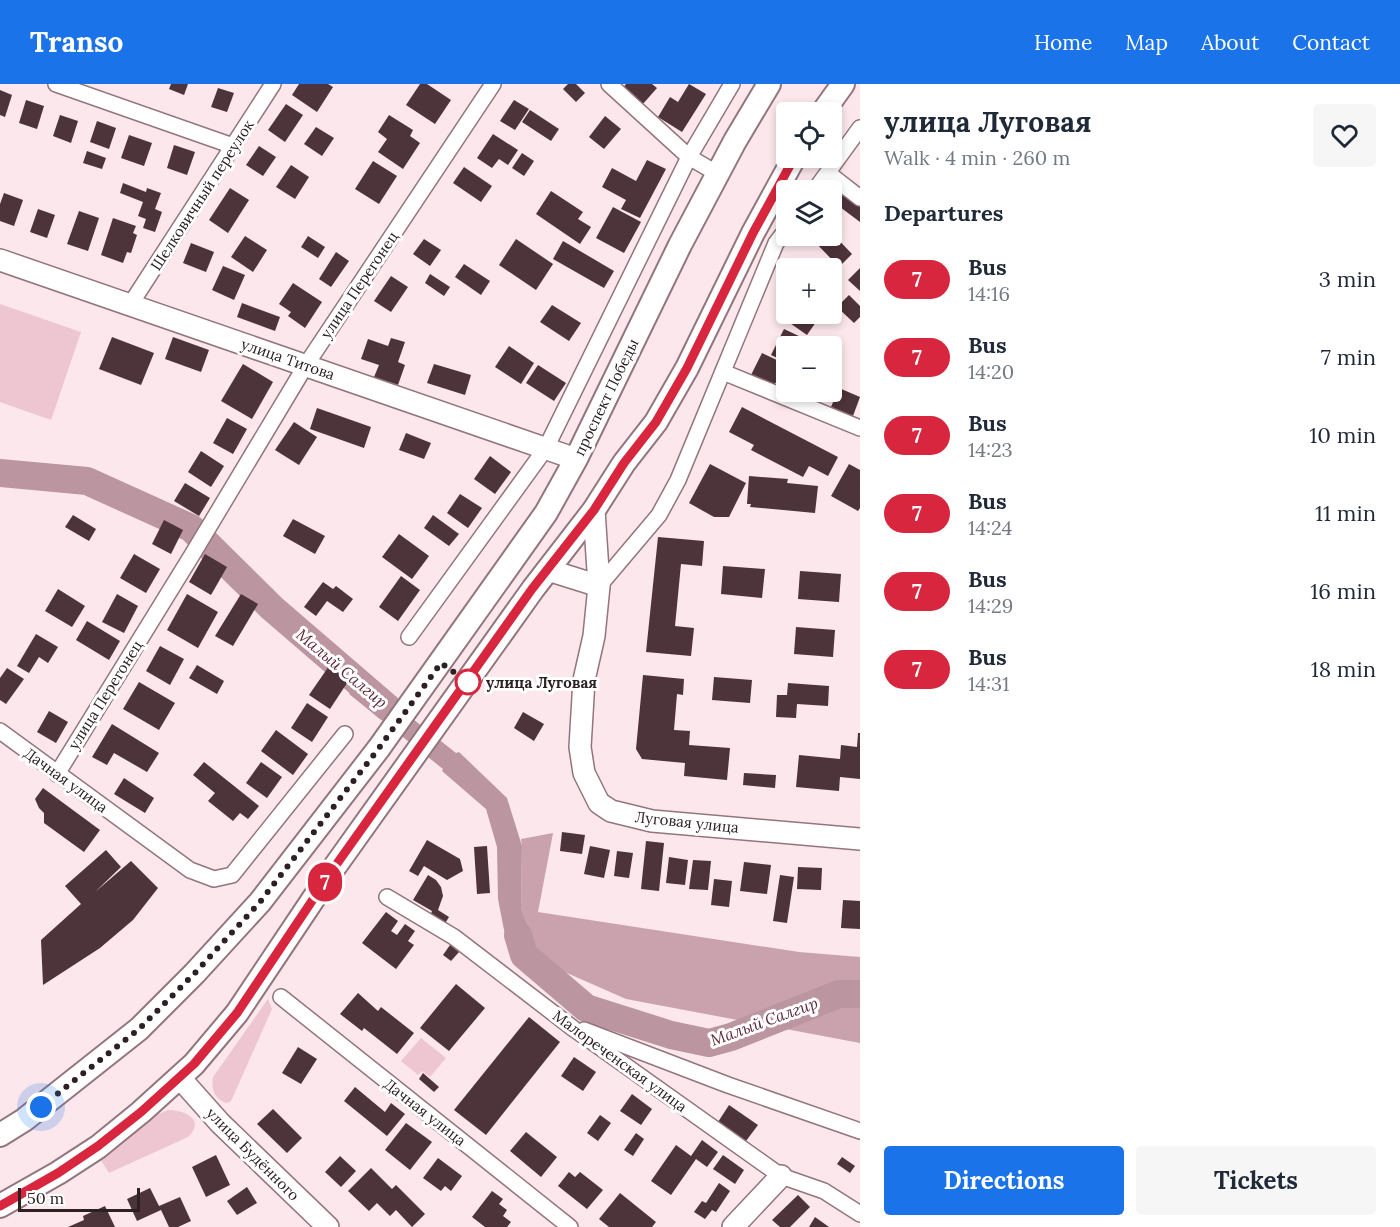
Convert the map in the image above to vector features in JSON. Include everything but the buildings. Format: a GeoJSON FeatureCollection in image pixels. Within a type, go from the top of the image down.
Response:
{"type":"FeatureCollection","features":[{"type":"Feature","properties":{"kind":"main road","name":"проспект Победы"},"geometry":{"type":"LineString","coordinates":[[0,1135],[24,1120],[139,1029],[194,974],[260,902],[379,748],[546,513],[576,459],[680,245],[769,84]]}},
{"type":"Feature","properties":{"kind":"main road"},"geometry":{"type":"LineString","coordinates":[[830,102],[843,84]]}},
{"type":"Feature","properties":{"kind":"main road"},"geometry":{"type":"LineString","coordinates":[[0,1206],[58,1173],[98,1146],[180,1078],[237,1013],[336,865],[532,589],[594,510],[624,463],[656,422],[687,368],[761,216],[788,168]]}},
{"type":"Feature","properties":{"kind":"main road","name":"улица Титова"},"geometry":{"type":"LineString","coordinates":[[0,260],[576,459]]}},
{"type":"Feature","properties":{"kind":"main road","name":"Луговая улица"},"geometry":{"type":"LineString","coordinates":[[594,510],[598,586],[594,636],[584,680],[580,747],[584,773],[599,803],[611,811],[652,821],[860,839]]}},
{"type":"Feature","properties":{"kind":"main road"},"geometry":{"type":"LineString","coordinates":[[548,570],[598,586]]}},
{"type":"Feature","properties":{"kind":"main road","name":"улица Будённого"},"geometry":{"type":"LineString","coordinates":[[180,1078],[220,1123],[328,1227]]}},
{"type":"Feature","properties":{"kind":"main road"},"geometry":{"type":"LineString","coordinates":[[733,1227],[781,1176]]}},
{"type":"Feature","properties":{"kind":"street"},"geometry":{"type":"LineString","coordinates":[[56,84],[233,146]]}},
{"type":"Feature","properties":{"kind":"street","name":"Шелковичный переулок"},"geometry":{"type":"LineString","coordinates":[[130,305],[273,84]]}},
{"type":"Feature","properties":{"kind":"street","name":"улица Перегонец"},"geometry":{"type":"LineString","coordinates":[[57,774],[306,365],[493,84]]}},
{"type":"Feature","properties":{"kind":"street"},"geometry":{"type":"LineString","coordinates":[[609,84],[689,157],[718,174]]}},
{"type":"Feature","properties":{"kind":"street"},"geometry":{"type":"LineString","coordinates":[[410,637],[546,448],[689,157],[732,84]]}},
{"type":"Feature","properties":{"kind":"street"},"geometry":{"type":"LineString","coordinates":[[823,180],[860,128]]}},
{"type":"Feature","properties":{"kind":"street"},"geometry":{"type":"LineString","coordinates":[[828,173],[860,198]]}},
{"type":"Feature","properties":{"kind":"street"},"geometry":{"type":"LineString","coordinates":[[598,586],[659,515],[678,480],[776,243]]}},
{"type":"Feature","properties":{"kind":"street"},"geometry":{"type":"LineString","coordinates":[[723,372],[860,428]]}},
{"type":"Feature","properties":{"kind":"street","name":"Дачная улица"},"geometry":{"type":"LineString","coordinates":[[0,732],[190,870],[214,879],[232,875],[345,734]]}},
{"type":"Feature","properties":{"kind":"street","name":"Малореченская улица"},"geometry":{"type":"LineString","coordinates":[[387,897],[454,937],[574,1029],[781,1176],[824,1191],[860,1214]]}},
{"type":"Feature","properties":{"kind":"street","name":"Дачная улица"},"geometry":{"type":"LineString","coordinates":[[281,997],[570,1227]]}},
{"type":"Feature","properties":{"kind":"street"},"geometry":{"type":"LineString","coordinates":[[574,1029],[585,1030],[728,1085],[860,1131]]}},
{"type":"Feature","properties":{"kind":"shaded area"},"geometry":{"type":"Polygon","coordinates":[[[0,304],[81,332],[51,420],[0,402],[0,304]]]}},
{"type":"Feature","properties":{"kind":"shaded area"},"geometry":{"type":"Polygon","coordinates":[[[361,678],[456,753],[459,752],[507,798],[522,846],[521,908],[542,962],[525,974],[509,949],[504,930],[498,899],[497,847],[486,809],[442,771],[443,769],[349,694],[361,678]]]}},
{"type":"Feature","properties":{"kind":"shaded area"},"geometry":{"type":"Polygon","coordinates":[[[553,833],[538,912],[799,952],[860,957],[860,1043],[626,999],[542,962],[521,908],[521,839],[553,833]]]}},
{"type":"Feature","properties":{"kind":"shaded area"},"geometry":{"type":"Polygon","coordinates":[[[268,999],[272,1009],[232,1099],[226,1103],[214,1093],[213,1077],[268,999]]]}},
{"type":"Feature","properties":{"kind":"shaded area"},"geometry":{"type":"Polygon","coordinates":[[[421,1038],[446,1058],[430,1077],[422,1071],[418,1075],[401,1061],[421,1038]]]}},
{"type":"Feature","properties":{"kind":"shaded area"},"geometry":{"type":"Polygon","coordinates":[[[168,1110],[187,1114],[194,1121],[195,1126],[188,1137],[109,1173],[101,1160],[152,1117],[168,1110]]]}},
{"type":"Feature","properties":{"kind":"waterway","name":"Малый Салгир"},"geometry":{"type":"LineString","coordinates":[[0,473],[87,481],[191,528],[272,608],[387,707]]}},
{"type":"Feature","properties":{"kind":"waterway","name":"Малый Салгир"},"geometry":{"type":"LineString","coordinates":[[518,935],[524,955],[586,1008],[671,1035],[709,1043],[731,1037],[839,994],[860,994]]}},
{"type":"Feature","properties":{"kind":"bus line","name":"7"},"geometry":{"type":"LineString","coordinates":[[0,1206],[58,1173],[98,1146],[141,1112],[194,1064],[237,1013],[336,865],[532,589],[594,510],[624,463],[656,422],[687,368],[753,233],[788,168]]}},
{"type":"Feature","properties":{"kind":"place","name":"улица Луговая"},"geometry":{"type":"Point","coordinates":[468,682]}},
{"type":"Feature","properties":{"kind":"route"},"geometry":{"type":"LineString","coordinates":[[41,1107],[139,1029],[194,974],[260,902],[379,748],[441,663],[468,682]]}}]}
